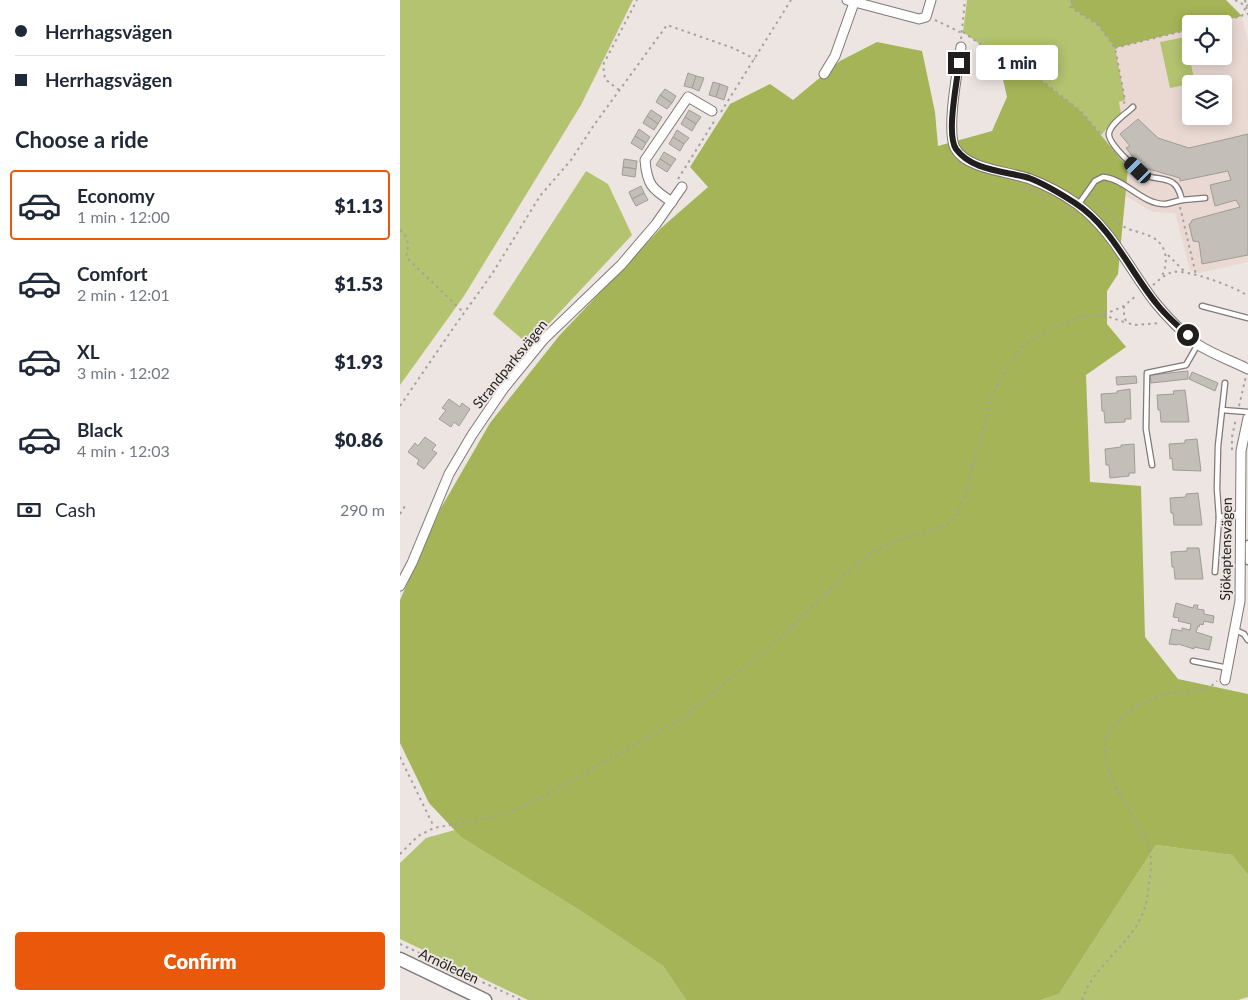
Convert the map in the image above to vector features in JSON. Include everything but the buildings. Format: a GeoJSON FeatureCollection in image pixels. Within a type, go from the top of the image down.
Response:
{"type":"FeatureCollection","features":[{"type":"Feature","properties":{"kind":"main road","name":"Arnöleden"},"geometry":{"type":"LineString","coordinates":[[400,959],[485,1000]]}},
{"type":"Feature","properties":{"kind":"street"},"geometry":{"type":"LineString","coordinates":[[824,74],[835,56],[852,1],[919,19],[926,17],[931,0]]}},
{"type":"Feature","properties":{"kind":"street"},"geometry":{"type":"LineString","coordinates":[[961,46],[951,131],[955,148],[966,159],[986,168],[1029,179],[1056,191],[1078,204],[1115,242],[1155,303],[1198,344],[1248,369]]}},
{"type":"Feature","properties":{"kind":"street"},"geometry":{"type":"LineString","coordinates":[[672,202],[654,190],[647,176],[645,160],[688,97],[712,112]]}},
{"type":"Feature","properties":{"kind":"street","name":"Strandparksvägen"},"geometry":{"type":"LineString","coordinates":[[400,586],[412,563],[449,474],[472,435],[504,388],[544,339],[621,264],[656,224],[682,187]]}},
{"type":"Feature","properties":{"kind":"street","name":"Sjökaptensvägen"},"geometry":{"type":"LineString","coordinates":[[1225,680],[1224,667],[1240,602],[1246,547],[1241,513],[1244,464],[1241,452],[1248,418]]}},
{"type":"Feature","properties":{"kind":"lane"},"geometry":{"type":"LineString","coordinates":[[1133,107],[1113,126],[1109,133],[1109,138],[1119,152],[1138,170],[1147,176],[1172,182],[1178,187],[1180,200]]}},
{"type":"Feature","properties":{"kind":"lane"},"geometry":{"type":"LineString","coordinates":[[1078,204],[1096,182],[1103,177],[1118,180],[1153,201],[1166,204],[1180,200],[1205,198]]}},
{"type":"Feature","properties":{"kind":"lane"},"geometry":{"type":"LineString","coordinates":[[1202,306],[1248,318]]}},
{"type":"Feature","properties":{"kind":"lane"},"geometry":{"type":"LineString","coordinates":[[1152,465],[1146,428],[1147,373],[1186,365],[1198,344]]}},
{"type":"Feature","properties":{"kind":"lane"},"geometry":{"type":"LineString","coordinates":[[1215,572],[1219,517],[1217,489],[1218,446],[1225,383]]}},
{"type":"Feature","properties":{"kind":"lane"},"geometry":{"type":"LineString","coordinates":[[1222,410],[1248,412]]}},
{"type":"Feature","properties":{"kind":"lane"},"geometry":{"type":"LineString","coordinates":[[1219,517],[1241,513]]}},
{"type":"Feature","properties":{"kind":"lane"},"geometry":{"type":"LineString","coordinates":[[1246,547],[1248,562]]}},
{"type":"Feature","properties":{"kind":"lane"},"geometry":{"type":"LineString","coordinates":[[1234,630],[1244,634],[1248,640]]}},
{"type":"Feature","properties":{"kind":"lane"},"geometry":{"type":"LineString","coordinates":[[1193,661],[1224,667]]}},
{"type":"Feature","properties":{"kind":"path"},"geometry":{"type":"LineString","coordinates":[[620,90],[605,79],[603,65],[637,0]]}},
{"type":"Feature","properties":{"kind":"path"},"geometry":{"type":"LineString","coordinates":[[961,46],[965,0]]}},
{"type":"Feature","properties":{"kind":"path"},"geometry":{"type":"LineString","coordinates":[[1072,0],[1070,7],[1098,26],[1115,48],[1124,100],[1123,106]]}},
{"type":"Feature","properties":{"kind":"path"},"geometry":{"type":"LineString","coordinates":[[1235,0],[1247,6]]}},
{"type":"Feature","properties":{"kind":"path"},"geometry":{"type":"LineString","coordinates":[[1245,0],[1248,15]]}},
{"type":"Feature","properties":{"kind":"path"},"geometry":{"type":"LineString","coordinates":[[1232,18],[1242,16],[1247,6]]}},
{"type":"Feature","properties":{"kind":"path"},"geometry":{"type":"LineString","coordinates":[[926,17],[963,33],[998,57],[1040,79],[1082,112],[1101,135],[1108,128]]}},
{"type":"Feature","properties":{"kind":"path"},"geometry":{"type":"LineString","coordinates":[[400,406],[492,274],[540,196],[570,160],[667,25],[734,48],[755,59]]}},
{"type":"Feature","properties":{"kind":"path"},"geometry":{"type":"LineString","coordinates":[[1115,48],[1182,30]]}},
{"type":"Feature","properties":{"kind":"path"},"geometry":{"type":"LineString","coordinates":[[1019,185],[1046,197]]}},
{"type":"Feature","properties":{"kind":"path"},"geometry":{"type":"LineString","coordinates":[[1087,192],[1098,200],[1120,225],[1157,240],[1166,254],[1184,271]]}},
{"type":"Feature","properties":{"kind":"path"},"geometry":{"type":"LineString","coordinates":[[1180,200],[1196,275]]}},
{"type":"Feature","properties":{"kind":"path"},"geometry":{"type":"LineString","coordinates":[[1062,205],[1080,218]]}},
{"type":"Feature","properties":{"kind":"path"},"geometry":{"type":"LineString","coordinates":[[400,230],[408,242],[406,257],[464,313]]}},
{"type":"Feature","properties":{"kind":"path"},"geometry":{"type":"LineString","coordinates":[[1161,278],[1166,264],[1166,254]]}},
{"type":"Feature","properties":{"kind":"path"},"geometry":{"type":"LineString","coordinates":[[1151,286],[1172,272],[1184,271],[1240,289],[1248,296]]}},
{"type":"Feature","properties":{"kind":"path"},"geometry":{"type":"LineString","coordinates":[[400,854],[418,836],[434,828],[502,815],[531,803],[681,719],[779,638],[856,564],[878,549],[903,538],[944,527],[956,517],[964,498],[991,399],[1000,377],[1019,350],[1034,338],[1052,328],[1080,317],[1103,315],[1124,306],[1137,296]]}},
{"type":"Feature","properties":{"kind":"path"},"geometry":{"type":"LineString","coordinates":[[1124,306],[1124,317],[1127,323]]}},
{"type":"Feature","properties":{"kind":"path"},"geometry":{"type":"LineString","coordinates":[[1103,315],[1136,325],[1161,324],[1156,316]]}},
{"type":"Feature","properties":{"kind":"path"},"geometry":{"type":"LineString","coordinates":[[400,514],[405,506]]}},
{"type":"Feature","properties":{"kind":"path"},"geometry":{"type":"LineString","coordinates":[[1082,1000],[1084,992],[1135,927],[1144,911],[1150,877],[1149,846],[1134,816],[1116,787],[1107,765],[1104,749],[1109,732],[1120,718],[1140,705],[1168,694],[1207,688],[1214,685],[1224,667]]}},
{"type":"Feature","properties":{"kind":"path"},"geometry":{"type":"LineString","coordinates":[[400,757],[434,828]]}},
{"type":"Feature","properties":{"kind":"path"},"geometry":{"type":"LineString","coordinates":[[400,944],[521,1000]]}},
{"type":"Feature","properties":{"kind":"shaded area"},"geometry":{"type":"Polygon","coordinates":[[[1242,16],[1248,42],[1248,262],[1199,273],[1190,270],[1175,213],[1153,212],[1125,196],[1128,168],[1101,135],[1121,113],[1119,102],[1124,100],[1115,48],[1182,31],[1182,65],[1232,65],[1232,18],[1242,16]]]}},
{"type":"Feature","properties":{"kind":"green space"},"geometry":{"type":"Polygon","coordinates":[[[400,0],[633,0],[581,105],[464,296],[400,385],[400,0]]]}},
{"type":"Feature","properties":{"kind":"green space"},"geometry":{"type":"Polygon","coordinates":[[[967,0],[1072,0],[1070,7],[1098,25],[1115,48],[1125,100],[1119,102],[1121,113],[1101,135],[1082,112],[1040,79],[998,57],[963,32],[967,0]]]}},
{"type":"Feature","properties":{"kind":"green space"},"geometry":{"type":"Polygon","coordinates":[[[1072,0],[1226,0],[1242,16],[1232,18],[1232,15],[1182,15],[1182,31],[1115,48],[1098,25],[1070,7],[1072,0]]]}},
{"type":"Feature","properties":{"kind":"green space"},"geometry":{"type":"Polygon","coordinates":[[[1182,38],[1182,65],[1191,65],[1193,75],[1182,75],[1182,86],[1170,88],[1160,42],[1182,38]]]}},
{"type":"Feature","properties":{"kind":"green space"},"geometry":{"type":"Polygon","coordinates":[[[877,42],[922,51],[935,112],[938,146],[992,131],[1007,97],[998,57],[1040,79],[1082,112],[1128,168],[1118,274],[1107,291],[1107,324],[1126,347],[1086,375],[1090,482],[1141,486],[1145,637],[1178,679],[1248,694],[1248,875],[1232,855],[1156,845],[1059,994],[1041,1000],[686,1000],[663,966],[581,911],[462,838],[429,803],[400,743],[400,600],[441,508],[490,423],[559,336],[660,229],[708,187],[690,167],[730,104],[770,84],[793,100],[840,61],[877,42]]]}},
{"type":"Feature","properties":{"kind":"green space"},"geometry":{"type":"Polygon","coordinates":[[[586,171],[608,184],[632,235],[529,345],[493,314],[586,171]]]}},
{"type":"Feature","properties":{"kind":"green space"},"geometry":{"type":"Polygon","coordinates":[[[455,830],[462,838],[581,911],[663,966],[686,1000],[528,1000],[400,939],[400,863],[426,838],[455,830]]]}},
{"type":"Feature","properties":{"kind":"green space"},"geometry":{"type":"Polygon","coordinates":[[[1156,845],[1232,855],[1248,875],[1248,997],[1238,1000],[1041,1000],[1059,994],[1156,845]]]}},
{"type":"Feature","properties":{"kind":"route"},"geometry":{"type":"LineString","coordinates":[[959,63],[951,131],[955,148],[966,159],[986,168],[1029,179],[1056,191],[1078,204],[1115,242],[1155,303],[1188,335]]}}]}
